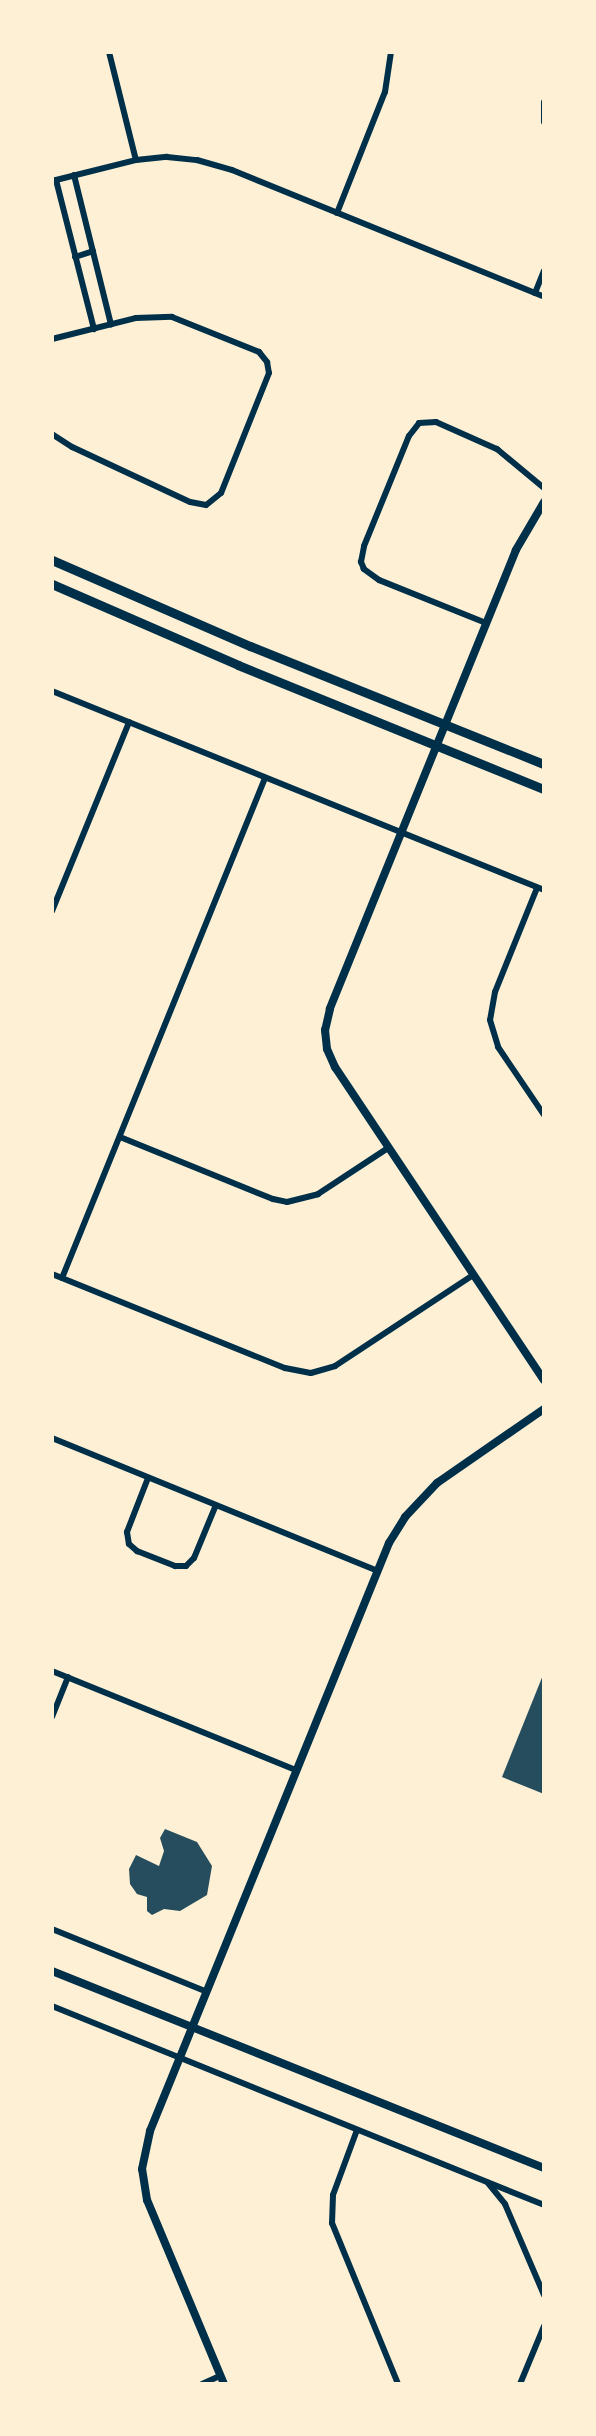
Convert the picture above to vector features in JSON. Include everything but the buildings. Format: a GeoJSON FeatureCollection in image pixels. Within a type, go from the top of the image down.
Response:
{"type":"FeatureCollection","features":[{"type":"Feature","properties":{"kind":"main road"},"geometry":{"type":"LineString","coordinates":[[52,560],[250,646],[544,764]]}},
{"type":"Feature","properties":{"kind":"main road"},"geometry":{"type":"LineString","coordinates":[[52,584],[544,789]]}},
{"type":"Feature","properties":{"kind":"street"},"geometry":{"type":"LineString","coordinates":[[109,52],[136,160]]}},
{"type":"Feature","properties":{"kind":"street"},"geometry":{"type":"LineString","coordinates":[[337,214],[385,92],[391,52]]}},
{"type":"Feature","properties":{"kind":"street"},"geometry":{"type":"LineString","coordinates":[[544,102],[541,115],[544,122]]}},
{"type":"Feature","properties":{"kind":"street"},"geometry":{"type":"LineString","coordinates":[[94,329],[54,180],[136,160],[167,157],[209,163],[544,297]]}},
{"type":"Feature","properties":{"kind":"street"},"geometry":{"type":"LineString","coordinates":[[74,175],[111,324]]}},
{"type":"Feature","properties":{"kind":"street"},"geometry":{"type":"LineString","coordinates":[[75,257],[93,251]]}},
{"type":"Feature","properties":{"kind":"street"},"geometry":{"type":"LineString","coordinates":[[535,293],[544,271]]}},
{"type":"Feature","properties":{"kind":"street"},"geometry":{"type":"LineString","coordinates":[[52,339],[146,317],[172,317],[253,348],[264,356],[268,377],[221,493],[213,502],[196,504],[72,447],[52,434]]}},
{"type":"Feature","properties":{"kind":"street"},"geometry":{"type":"LineString","coordinates":[[485,623],[379,580],[364,569],[361,562],[364,546],[408,436],[419,423],[436,422],[489,444],[544,488]]}},
{"type":"Feature","properties":{"kind":"street"},"geometry":{"type":"LineString","coordinates":[[544,502],[516,550],[485,623],[328,1016],[325,1030],[330,1057],[544,1380]]}},
{"type":"Feature","properties":{"kind":"street"},"geometry":{"type":"LineString","coordinates":[[52,691],[540,889],[495,992],[490,1020],[498,1047],[544,1115]]}},
{"type":"Feature","properties":{"kind":"street"},"geometry":{"type":"LineString","coordinates":[[52,911],[129,722]]}},
{"type":"Feature","properties":{"kind":"street"},"geometry":{"type":"LineString","coordinates":[[62,1278],[265,778]]}},
{"type":"Feature","properties":{"kind":"street"},"geometry":{"type":"LineString","coordinates":[[120,1137],[287,1202],[318,1194],[388,1148]]}},
{"type":"Feature","properties":{"kind":"street"},"geometry":{"type":"LineString","coordinates":[[52,1274],[285,1368],[311,1373],[335,1366],[473,1275]]}},
{"type":"Feature","properties":{"kind":"street"},"geometry":{"type":"LineString","coordinates":[[202,2384],[222,2380],[150,2209],[143,2180],[146,2141],[376,1570],[396,1531],[427,1492],[544,1409]]}},
{"type":"Feature","properties":{"kind":"street"},"geometry":{"type":"LineString","coordinates":[[52,1438],[376,1570]]}},
{"type":"Feature","properties":{"kind":"street"},"geometry":{"type":"LineString","coordinates":[[148,1478],[127,1532],[129,1544],[137,1551],[175,1566],[186,1566],[195,1555],[216,1505]]}},
{"type":"Feature","properties":{"kind":"street"},"geometry":{"type":"LineString","coordinates":[[52,1671],[296,1770]]}},
{"type":"Feature","properties":{"kind":"street"},"geometry":{"type":"LineString","coordinates":[[52,1717],[68,1677]]}},
{"type":"Feature","properties":{"kind":"street"},"geometry":{"type":"LineString","coordinates":[[52,1929],[205,1991]]}},
{"type":"Feature","properties":{"kind":"street"},"geometry":{"type":"LineString","coordinates":[[52,1971],[544,2168]]}},
{"type":"Feature","properties":{"kind":"street"},"geometry":{"type":"LineString","coordinates":[[52,2006],[544,2205]]}},
{"type":"Feature","properties":{"kind":"street"},"geometry":{"type":"LineString","coordinates":[[358,2130],[333,2195],[332,2223],[398,2384]]}},
{"type":"Feature","properties":{"kind":"street"},"geometry":{"type":"LineString","coordinates":[[486,2182],[505,2204],[544,2295]]}},
{"type":"Feature","properties":{"kind":"street"},"geometry":{"type":"LineString","coordinates":[[520,2384],[544,2326]]}}]}
